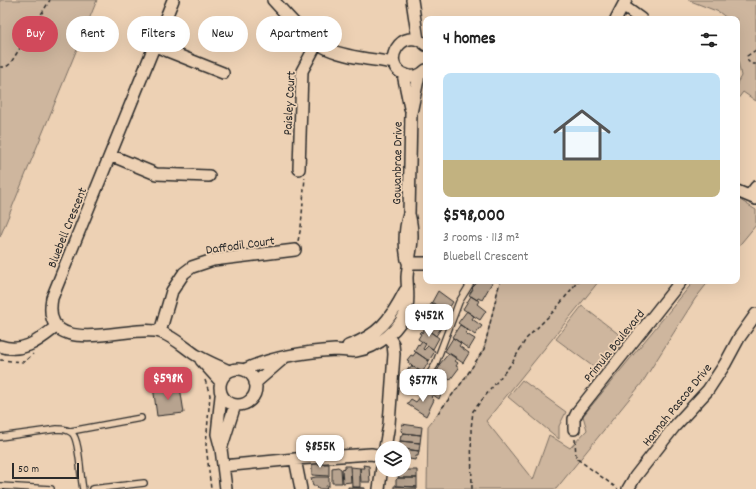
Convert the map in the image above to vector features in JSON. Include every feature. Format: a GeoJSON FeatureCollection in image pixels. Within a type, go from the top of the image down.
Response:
{"type":"FeatureCollection","features":[{"type":"Feature","properties":{"kind":"street","name":"Bluebell Crescent"},"geometry":{"type":"LineString","coordinates":[[167,16],[173,0]]}},
{"type":"Feature","properties":{"kind":"street"},"geometry":{"type":"LineString","coordinates":[[273,0],[288,16]]}},
{"type":"Feature","properties":{"kind":"street"},"geometry":{"type":"LineString","coordinates":[[412,0],[417,42],[400,44],[394,51],[394,63],[398,70],[403,74],[414,76],[422,73]]}},
{"type":"Feature","properties":{"kind":"street"},"geometry":{"type":"LineString","coordinates":[[618,16],[625,3],[638,16]]}},
{"type":"Feature","properties":{"kind":"street"},"geometry":{"type":"LineString","coordinates":[[360,56],[394,51]]}},
{"type":"Feature","properties":{"kind":"street","name":"Bluebell Crescent"},"geometry":{"type":"LineString","coordinates":[[57,326],[52,317],[50,308],[52,298],[153,52]]}},
{"type":"Feature","properties":{"kind":"street"},"geometry":{"type":"LineString","coordinates":[[170,52],[223,73]]}},
{"type":"Feature","properties":{"kind":"street","name":"Paisley Court"},"geometry":{"type":"LineString","coordinates":[[299,169],[302,71],[313,52]]}},
{"type":"Feature","properties":{"kind":"street"},"geometry":{"type":"LineString","coordinates":[[337,52],[394,63]]}},
{"type":"Feature","properties":{"kind":"street","name":"Gowanbrae Drive"},"geometry":{"type":"LineString","coordinates":[[411,113],[422,73]]}},
{"type":"Feature","properties":{"kind":"street","name":"Gowanbrae Drive"},"geometry":{"type":"LineString","coordinates":[[336,350],[356,351],[373,345],[388,336],[399,323],[407,307],[408,263],[413,245],[413,228],[409,214],[411,113],[403,74]]}},
{"type":"Feature","properties":{"kind":"street"},"geometry":{"type":"LineString","coordinates":[[110,155],[156,174],[209,176]]}},
{"type":"Feature","properties":{"kind":"street"},"geometry":{"type":"LineString","coordinates":[[740,192],[754,194]]}},
{"type":"Feature","properties":{"kind":"street","name":"Daffodil Court"},"geometry":{"type":"LineString","coordinates":[[160,332],[172,291],[184,273],[192,267],[213,260],[295,250]]}},
{"type":"Feature","properties":{"kind":"street"},"geometry":{"type":"LineString","coordinates":[[408,263],[423,262]]}},
{"type":"Feature","properties":{"kind":"street","name":"Primula Boulevard"},"geometry":{"type":"LineString","coordinates":[[574,429],[574,419],[578,411],[679,284]]}},
{"type":"Feature","properties":{"kind":"street","name":"Gowanbrae Drive"},"geometry":{"type":"LineString","coordinates":[[244,370],[271,359],[336,350],[360,342],[372,335],[390,319],[407,288]]}},
{"type":"Feature","properties":{"kind":"street","name":"Hannah Pascoe Drive"},"geometry":{"type":"LineString","coordinates":[[628,489],[635,477],[674,427],[708,390],[726,364],[739,338],[756,314]]}},
{"type":"Feature","properties":{"kind":"street"},"geometry":{"type":"LineString","coordinates":[[0,346],[18,349],[28,346],[57,326],[67,334],[76,336],[144,330],[160,332],[177,341],[197,355],[229,371],[244,370],[253,377],[255,383],[256,388],[253,398],[245,404],[229,404],[222,396],[220,391],[220,381],[197,355]]}},
{"type":"Feature","properties":{"kind":"street"},"geometry":{"type":"LineString","coordinates":[[386,441],[389,424],[394,354],[393,344],[388,336]]}},
{"type":"Feature","properties":{"kind":"street"},"geometry":{"type":"LineString","coordinates":[[255,383],[286,357]]}},
{"type":"Feature","properties":{"kind":"street"},"geometry":{"type":"LineString","coordinates":[[220,381],[229,371]]}},
{"type":"Feature","properties":{"kind":"street"},"geometry":{"type":"LineString","coordinates":[[222,396],[217,434],[221,449],[226,489]]}},
{"type":"Feature","properties":{"kind":"street"},"geometry":{"type":"LineString","coordinates":[[221,449],[234,405]]}},
{"type":"Feature","properties":{"kind":"street"},"geometry":{"type":"LineString","coordinates":[[223,466],[295,459],[375,455]]}},
{"type":"Feature","properties":{"kind":"street"},"geometry":{"type":"LineString","coordinates":[[295,459],[301,489]]}},
{"type":"Feature","properties":{"kind":"street"},"geometry":{"type":"LineString","coordinates":[[379,489],[381,477]]}},
{"type":"Feature","properties":{"kind":"lane"},"geometry":{"type":"LineString","coordinates":[[419,390],[435,365],[459,302],[470,284]]}},
{"type":"Feature","properties":{"kind":"lane"},"geometry":{"type":"LineString","coordinates":[[0,437],[57,429],[70,431],[140,418]]}},
{"type":"Feature","properties":{"kind":"lane"},"geometry":{"type":"LineString","coordinates":[[70,431],[76,439],[83,489]]}},
{"type":"Feature","properties":{"kind":"lane"},"geometry":{"type":"LineString","coordinates":[[92,489],[144,483]]}},
{"type":"Feature","properties":{"kind":"lane"},"geometry":{"type":"LineString","coordinates":[[0,486],[52,489]]}},
{"type":"Feature","properties":{"kind":"path"},"geometry":{"type":"LineString","coordinates":[[0,67],[6,67],[10,64],[50,0]]}},
{"type":"Feature","properties":{"kind":"path"},"geometry":{"type":"LineString","coordinates":[[756,50],[747,56],[748,61],[751,64],[756,64]]}},
{"type":"Feature","properties":{"kind":"path"},"geometry":{"type":"LineString","coordinates":[[295,250],[301,227],[306,183],[304,174],[299,169]]}},
{"type":"Feature","properties":{"kind":"path"},"geometry":{"type":"LineString","coordinates":[[438,413],[464,381],[484,349],[499,284]]}},
{"type":"Feature","properties":{"kind":"path"},"geometry":{"type":"LineString","coordinates":[[472,489],[471,429],[474,411],[512,362],[526,339],[555,310],[576,284]]}},
{"type":"Feature","properties":{"kind":"path"},"geometry":{"type":"LineString","coordinates":[[0,360],[24,362],[35,353]]}},
{"type":"Feature","properties":{"kind":"path"},"geometry":{"type":"LineString","coordinates":[[204,379],[208,385],[210,395],[206,446],[211,489]]}},
{"type":"Feature","properties":{"kind":"path"},"geometry":{"type":"LineString","coordinates":[[574,429],[576,458],[618,489]]}},
{"type":"Feature","properties":{"kind":"shaded area"},"geometry":{"type":"Polygon","coordinates":[[[0,0],[97,0],[90,16],[66,16],[66,52],[76,52],[0,237],[0,0]]]}},
{"type":"Feature","properties":{"kind":"shaded area"},"geometry":{"type":"Polygon","coordinates":[[[688,0],[756,0],[756,101],[743,92],[740,96],[740,16],[724,16],[719,12],[688,0]]]}},
{"type":"Feature","properties":{"kind":"shaded area"},"geometry":{"type":"Polygon","coordinates":[[[740,200],[756,210],[756,225],[740,244],[740,200]]]}},
{"type":"Feature","properties":{"kind":"shaded area"},"geometry":{"type":"Polygon","coordinates":[[[499,284],[597,284],[486,421],[533,480],[549,435],[570,448],[587,430],[583,416],[692,284],[707,284],[695,299],[642,383],[556,489],[427,489],[428,426],[463,381],[484,349],[499,284]]]}},
{"type":"Feature","properties":{"kind":"shaded area"},"geometry":{"type":"Polygon","coordinates":[[[582,306],[625,339],[599,371],[556,339],[582,306]]]}},
{"type":"Feature","properties":{"kind":"shaded area"},"geometry":{"type":"Polygon","coordinates":[[[522,380],[566,412],[559,426],[559,439],[508,397],[522,380]]]}},
{"type":"Feature","properties":{"kind":"building"},"geometry":{"type":"Polygon","coordinates":[[[476,284],[491,284],[482,300],[478,298],[477,300],[469,295],[473,289],[472,288],[476,284]]]}},
{"type":"Feature","properties":{"kind":"building"},"geometry":{"type":"Polygon","coordinates":[[[438,291],[453,302],[446,313],[432,302],[438,291]]]}},
{"type":"Feature","properties":{"kind":"building"},"geometry":{"type":"Polygon","coordinates":[[[471,296],[479,301],[477,304],[486,311],[480,320],[463,309],[471,296]]]}},
{"type":"Feature","properties":{"kind":"building"},"geometry":{"type":"Polygon","coordinates":[[[432,303],[445,312],[439,323],[425,313],[427,306],[429,307],[432,303]]]}},
{"type":"Feature","properties":{"kind":"building"},"geometry":{"type":"Polygon","coordinates":[[[467,311],[474,316],[472,319],[482,326],[475,335],[458,323],[467,311]]]}},
{"type":"Feature","properties":{"kind":"building"},"geometry":{"type":"Polygon","coordinates":[[[428,315],[433,318],[430,322],[433,324],[435,320],[443,325],[436,336],[421,325],[423,322],[422,321],[428,315]]]}},
{"type":"Feature","properties":{"kind":"building"},"geometry":{"type":"Polygon","coordinates":[[[460,325],[468,330],[465,333],[475,339],[469,349],[452,337],[460,325]]]}},
{"type":"Feature","properties":{"kind":"building"},"geometry":{"type":"Polygon","coordinates":[[[425,328],[439,338],[433,349],[418,339],[421,334],[419,333],[421,331],[422,333],[425,328]]]}},
{"type":"Feature","properties":{"kind":"building"},"geometry":{"type":"Polygon","coordinates":[[[453,338],[461,343],[459,346],[469,353],[463,363],[445,351],[453,338]]]}},
{"type":"Feature","properties":{"kind":"building"},"geometry":{"type":"Polygon","coordinates":[[[422,341],[426,344],[423,349],[424,350],[428,346],[435,351],[429,361],[414,351],[418,344],[419,345],[422,341]]]}},
{"type":"Feature","properties":{"kind":"building"},"geometry":{"type":"Polygon","coordinates":[[[416,352],[429,361],[422,373],[408,363],[409,361],[407,360],[416,352]]]}},
{"type":"Feature","properties":{"kind":"building"},"geometry":{"type":"Polygon","coordinates":[[[449,353],[457,358],[455,361],[458,363],[456,366],[459,368],[450,380],[437,371],[440,366],[439,365],[449,353]]]}},
{"type":"Feature","properties":{"kind":"building"},"geometry":{"type":"Polygon","coordinates":[[[412,366],[424,373],[415,383],[409,378],[406,381],[402,379],[408,368],[410,369],[412,366]]]}},
{"type":"Feature","properties":{"kind":"building"},"geometry":{"type":"Polygon","coordinates":[[[438,372],[445,377],[443,380],[446,382],[439,399],[426,390],[433,377],[438,372]]]}},
{"type":"Feature","properties":{"kind":"building"},"geometry":{"type":"Polygon","coordinates":[[[164,385],[164,389],[180,387],[184,413],[157,416],[153,386],[164,385]]]}},
{"type":"Feature","properties":{"kind":"building"},"geometry":{"type":"Polygon","coordinates":[[[426,390],[433,395],[431,397],[434,400],[426,416],[407,404],[411,399],[416,402],[426,390]]]}},
{"type":"Feature","properties":{"kind":"building"},"geometry":{"type":"Polygon","coordinates":[[[402,424],[422,427],[421,435],[403,433],[401,431],[402,424]]]}},
{"type":"Feature","properties":{"kind":"building"},"geometry":{"type":"Polygon","coordinates":[[[403,433],[421,435],[420,443],[400,441],[401,435],[403,435],[403,433]]]}},
{"type":"Feature","properties":{"kind":"building"},"geometry":{"type":"Polygon","coordinates":[[[411,442],[420,443],[419,451],[411,450],[411,442]]]}},
{"type":"Feature","properties":{"kind":"building"},"geometry":{"type":"Polygon","coordinates":[[[411,450],[419,451],[415,460],[411,459],[411,450]]]}},
{"type":"Feature","properties":{"kind":"building"},"geometry":{"type":"Polygon","coordinates":[[[322,462],[322,464],[329,464],[329,476],[312,475],[312,463],[322,462]]]}},
{"type":"Feature","properties":{"kind":"building"},"geometry":{"type":"Polygon","coordinates":[[[363,465],[369,466],[370,482],[361,482],[360,468],[364,468],[363,465]]]}},
{"type":"Feature","properties":{"kind":"building"},"geometry":{"type":"Polygon","coordinates":[[[345,466],[350,466],[351,482],[343,483],[342,469],[345,468],[345,466]]]}},
{"type":"Feature","properties":{"kind":"building"},"geometry":{"type":"Polygon","coordinates":[[[338,467],[341,469],[342,483],[332,483],[332,468],[338,467]]]}},
{"type":"Feature","properties":{"kind":"building"},"geometry":{"type":"Polygon","coordinates":[[[351,467],[360,468],[360,487],[352,487],[351,467]]]}},
{"type":"Feature","properties":{"kind":"building"},"geometry":{"type":"Polygon","coordinates":[[[411,470],[417,470],[417,478],[398,478],[411,477],[411,470]]]}},
{"type":"Feature","properties":{"kind":"building"},"geometry":{"type":"Polygon","coordinates":[[[329,477],[329,486],[326,486],[327,489],[318,489],[317,486],[313,486],[311,478],[329,477]]]}},
{"type":"Feature","properties":{"kind":"building"},"geometry":{"type":"Polygon","coordinates":[[[398,478],[417,478],[417,487],[396,486],[396,480],[398,478]]]}},
{"type":"Feature","properties":{"kind":"building"},"geometry":{"type":"Polygon","coordinates":[[[394,486],[417,487],[417,489],[394,489],[394,486]]]}},
{"type":"Feature","properties":{"kind":"building"},"geometry":{"type":"Polygon","coordinates":[[[348,487],[365,488],[365,489],[348,489],[348,487]]]}}]}
